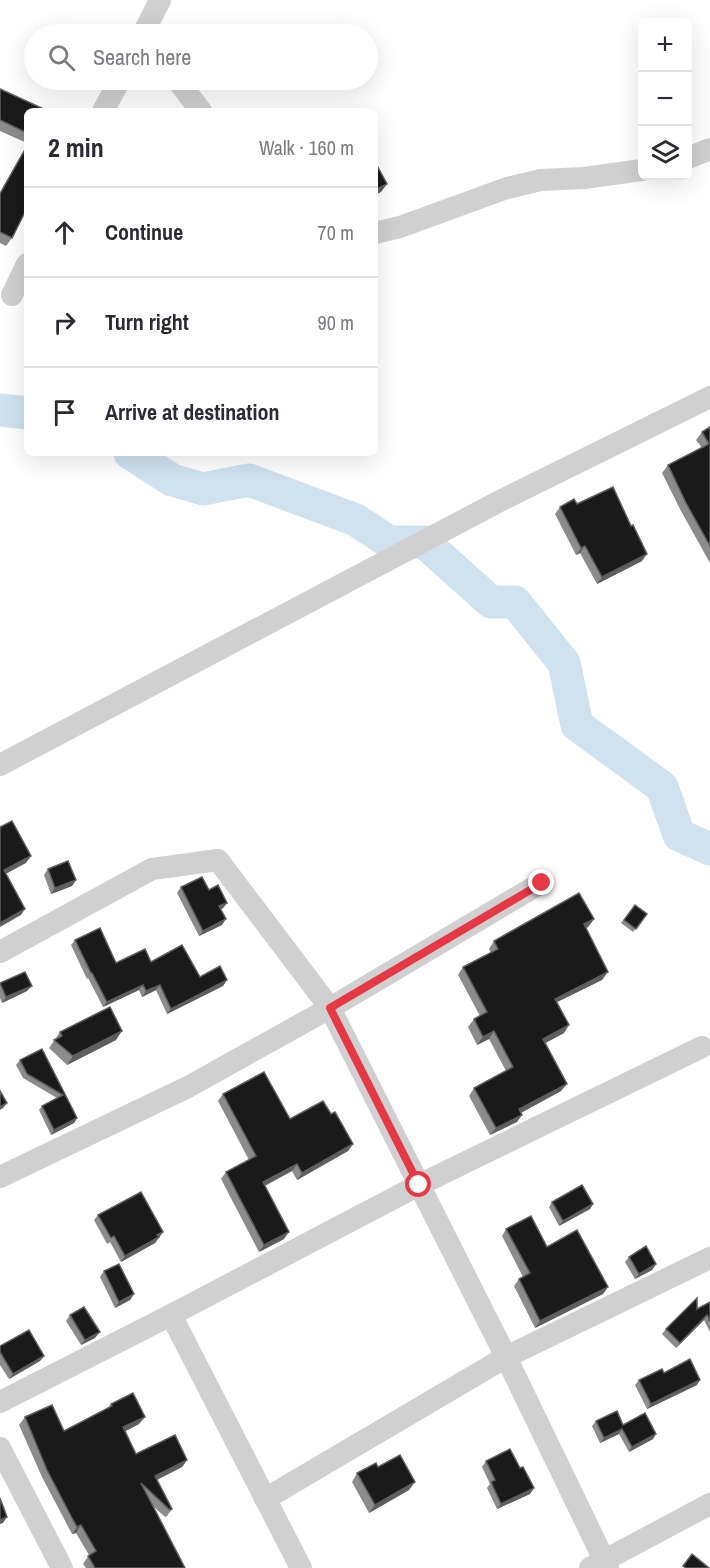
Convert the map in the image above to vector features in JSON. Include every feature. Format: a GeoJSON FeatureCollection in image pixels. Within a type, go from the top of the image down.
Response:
{"type":"FeatureCollection","features":[{"type":"Feature","properties":{"kind":"street"},"geometry":{"type":"LineString","coordinates":[[148,24],[160,0]]}},
{"type":"Feature","properties":{"kind":"street"},"geometry":{"type":"LineString","coordinates":[[106,108],[115,90]]}},
{"type":"Feature","properties":{"kind":"street"},"geometry":{"type":"LineString","coordinates":[[185,90],[199,108]]}},
{"type":"Feature","properties":{"kind":"street"},"geometry":{"type":"LineString","coordinates":[[692,156],[710,149]]}},
{"type":"Feature","properties":{"kind":"street"},"geometry":{"type":"LineString","coordinates":[[378,232],[400,227],[507,188],[541,180],[584,178],[638,171]]}},
{"type":"Feature","properties":{"kind":"street"},"geometry":{"type":"LineString","coordinates":[[12,295],[24,270]]}},
{"type":"Feature","properties":{"kind":"street"},"geometry":{"type":"LineString","coordinates":[[0,765],[498,502],[710,397]]}},
{"type":"Feature","properties":{"kind":"street"},"geometry":{"type":"LineString","coordinates":[[0,952],[152,869],[218,860],[330,1008],[506,1357],[601,1565],[710,1504]]}},
{"type":"Feature","properties":{"kind":"street"},"geometry":{"type":"LineString","coordinates":[[0,1177],[188,1087],[330,1008],[542,883]]}},
{"type":"Feature","properties":{"kind":"street"},"geometry":{"type":"LineString","coordinates":[[0,1402],[419,1185],[702,1047]]}},
{"type":"Feature","properties":{"kind":"street"},"geometry":{"type":"LineString","coordinates":[[265,1499],[506,1357],[710,1258]]}},
{"type":"Feature","properties":{"kind":"street"},"geometry":{"type":"LineString","coordinates":[[171,1315],[302,1568]]}},
{"type":"Feature","properties":{"kind":"street"},"geometry":{"type":"LineString","coordinates":[[0,1448],[62,1568]]}},
{"type":"Feature","properties":{"kind":"building"},"geometry":{"type":"Polygon","coordinates":[[[0,89],[41,108],[24,108],[24,132],[0,120],[0,89]]]}},
{"type":"Feature","properties":{"kind":"building"},"geometry":{"type":"Polygon","coordinates":[[[24,151],[24,214],[12,238],[0,232],[0,194],[24,151]]]}},
{"type":"Feature","properties":{"kind":"building"},"geometry":{"type":"Polygon","coordinates":[[[378,168],[387,184],[378,188],[378,168]]]}},
{"type":"Feature","properties":{"kind":"building"},"geometry":{"type":"Polygon","coordinates":[[[710,427],[710,546],[668,465],[709,444],[702,432],[710,427]]]}},
{"type":"Feature","properties":{"kind":"building"},"geometry":{"type":"Polygon","coordinates":[[[613,487],[647,554],[602,577],[585,546],[581,548],[560,507],[574,499],[577,504],[613,487]]]}},
{"type":"Feature","properties":{"kind":"building"},"geometry":{"type":"Polygon","coordinates":[[[12,821],[31,856],[4,870],[25,909],[0,923],[0,827],[12,821]]]}},
{"type":"Feature","properties":{"kind":"building"},"geometry":{"type":"Polygon","coordinates":[[[68,861],[76,880],[55,888],[48,869],[68,861]]]}},
{"type":"Feature","properties":{"kind":"building"},"geometry":{"type":"Polygon","coordinates":[[[202,877],[209,890],[218,885],[227,903],[219,906],[226,919],[203,931],[181,887],[202,877]]]}},
{"type":"Feature","properties":{"kind":"building"},"geometry":{"type":"Polygon","coordinates":[[[579,893],[594,919],[584,924],[608,972],[555,999],[569,1025],[543,1039],[567,1084],[519,1109],[522,1115],[496,1128],[474,1088],[513,1067],[494,1031],[483,1037],[474,1019],[487,1012],[463,967],[498,949],[494,941],[579,893]]]}},
{"type":"Feature","properties":{"kind":"building"},"geometry":{"type":"Polygon","coordinates":[[[635,905],[647,914],[636,929],[624,920],[635,905]]]}},
{"type":"Feature","properties":{"kind":"building"},"geometry":{"type":"Polygon","coordinates":[[[100,928],[116,963],[145,949],[151,962],[182,945],[200,977],[220,966],[227,980],[171,1009],[160,985],[146,991],[143,985],[107,1002],[75,940],[100,928]]]}},
{"type":"Feature","properties":{"kind":"building"},"geometry":{"type":"Polygon","coordinates":[[[25,972],[32,986],[6,997],[0,983],[25,972]]]}},
{"type":"Feature","properties":{"kind":"building"},"geometry":{"type":"Polygon","coordinates":[[[110,1007],[122,1031],[73,1056],[54,1040],[62,1036],[60,1032],[110,1007]]]}},
{"type":"Feature","properties":{"kind":"building"},"geometry":{"type":"Polygon","coordinates":[[[42,1049],[77,1118],[54,1130],[42,1106],[63,1095],[27,1074],[20,1060],[42,1049]]]}},
{"type":"Feature","properties":{"kind":"building"},"geometry":{"type":"Polygon","coordinates":[[[264,1072],[290,1119],[323,1101],[331,1114],[335,1112],[353,1144],[302,1173],[297,1164],[263,1182],[289,1232],[264,1245],[226,1172],[256,1156],[223,1094],[264,1072]]]}},
{"type":"Feature","properties":{"kind":"building"},"geometry":{"type":"Polygon","coordinates":[[[0,1091],[7,1103],[0,1107],[0,1091]]]}},
{"type":"Feature","properties":{"kind":"building"},"geometry":{"type":"Polygon","coordinates":[[[582,1185],[593,1204],[563,1221],[552,1202],[582,1185]]]}},
{"type":"Feature","properties":{"kind":"building"},"geometry":{"type":"Polygon","coordinates":[[[141,1192],[163,1232],[157,1235],[159,1237],[125,1256],[114,1236],[111,1238],[98,1215],[141,1192]]]}},
{"type":"Feature","properties":{"kind":"building"},"geometry":{"type":"Polygon","coordinates":[[[531,1216],[547,1247],[577,1230],[608,1287],[540,1321],[519,1279],[530,1273],[506,1229],[531,1216]]]}},
{"type":"Feature","properties":{"kind":"building"},"geometry":{"type":"Polygon","coordinates":[[[646,1246],[656,1264],[639,1274],[629,1257],[646,1246]]]}},
{"type":"Feature","properties":{"kind":"building"},"geometry":{"type":"Polygon","coordinates":[[[119,1264],[134,1294],[119,1302],[104,1271],[119,1264]]]}},
{"type":"Feature","properties":{"kind":"building"},"geometry":{"type":"Polygon","coordinates":[[[697,1298],[697,1309],[710,1302],[710,1321],[707,1315],[680,1343],[666,1329],[697,1298]]]}},
{"type":"Feature","properties":{"kind":"building"},"geometry":{"type":"Polygon","coordinates":[[[84,1307],[100,1332],[85,1340],[70,1315],[84,1307]]]}},
{"type":"Feature","properties":{"kind":"building"},"geometry":{"type":"Polygon","coordinates":[[[29,1330],[44,1356],[13,1374],[0,1352],[0,1346],[29,1330]]]}},
{"type":"Feature","properties":{"kind":"building"},"geometry":{"type":"Polygon","coordinates":[[[690,1359],[700,1380],[651,1404],[639,1380],[662,1369],[664,1373],[690,1359]]]}},
{"type":"Feature","properties":{"kind":"building"},"geometry":{"type":"Polygon","coordinates":[[[133,1393],[145,1417],[123,1427],[136,1454],[175,1435],[187,1460],[155,1476],[172,1509],[170,1510],[141,1483],[185,1568],[95,1568],[88,1556],[96,1551],[81,1525],[77,1527],[72,1518],[47,1470],[25,1417],[52,1405],[64,1431],[133,1393]]]}},
{"type":"Feature","properties":{"kind":"building"},"geometry":{"type":"Polygon","coordinates":[[[617,1411],[623,1425],[645,1413],[656,1434],[632,1447],[622,1429],[604,1438],[596,1421],[617,1411]]]}},
{"type":"Feature","properties":{"kind":"building"},"geometry":{"type":"Polygon","coordinates":[[[510,1449],[534,1488],[501,1504],[491,1482],[495,1480],[486,1461],[510,1449]]]}},
{"type":"Feature","properties":{"kind":"building"},"geometry":{"type":"Polygon","coordinates":[[[400,1455],[415,1482],[375,1505],[357,1473],[376,1463],[378,1467],[400,1455]]]}},
{"type":"Feature","properties":{"kind":"building"},"geometry":{"type":"Polygon","coordinates":[[[0,1498],[7,1517],[0,1520],[0,1498]]]}},
{"type":"Feature","properties":{"kind":"building"},"geometry":{"type":"Polygon","coordinates":[[[692,1554],[709,1568],[683,1566],[692,1554]]]}},
{"type":"Feature","properties":{"kind":"waterway"},"geometry":{"type":"LineString","coordinates":[[0,410],[24,413]]}},
{"type":"Feature","properties":{"kind":"waterway"},"geometry":{"type":"LineString","coordinates":[[135,456],[172,480],[203,489],[249,480],[356,520],[389,542],[424,542],[491,602],[515,602],[564,663],[577,725],[662,787],[679,835],[710,849]]}},
{"type":"Feature","properties":{"kind":"route"},"geometry":{"type":"LineString","coordinates":[[419,1185],[330,1008],[542,883]]}}]}
